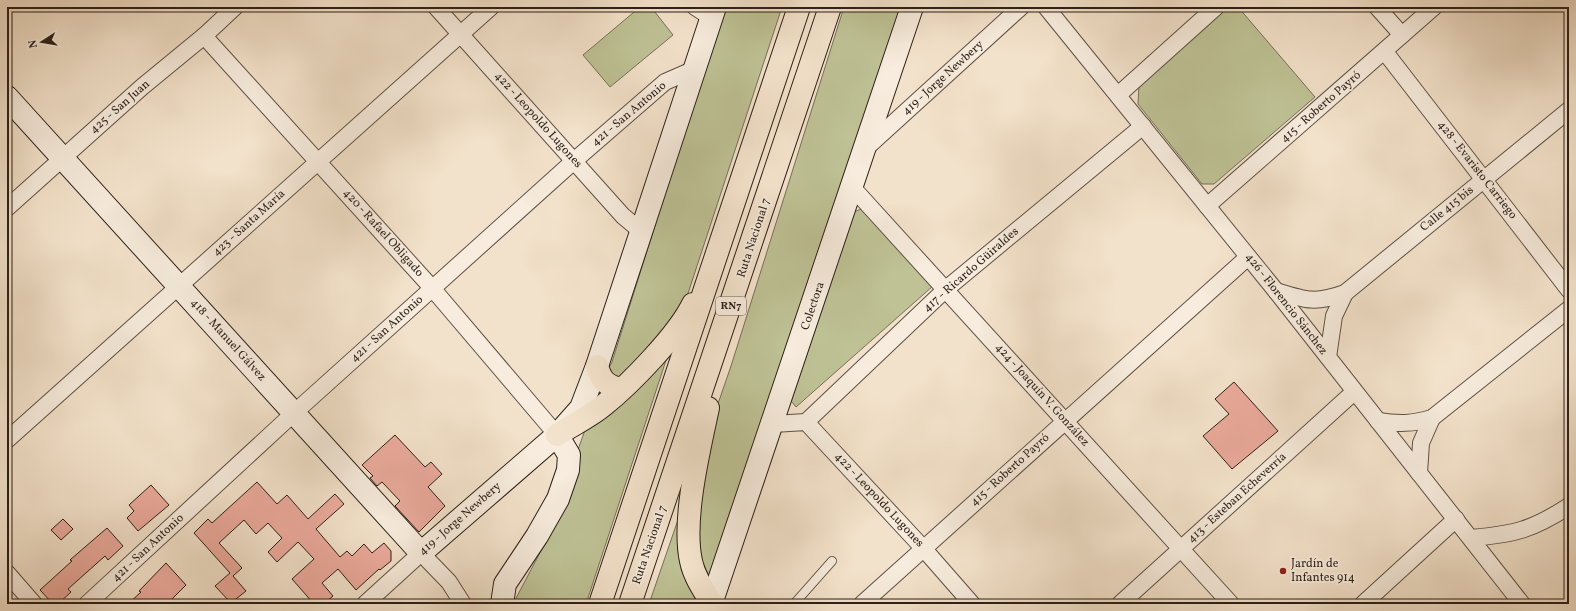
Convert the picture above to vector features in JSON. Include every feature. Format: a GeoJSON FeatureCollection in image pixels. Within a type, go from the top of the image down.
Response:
{"type":"FeatureCollection","features":[{"type":"Feature","properties":{"kind":"highway","name":"RN7"},"geometry":{"type":"LineString","coordinates":[[600,604],[799,7]]}},
{"type":"Feature","properties":{"kind":"highway","name":"Ruta Nacional 7"},"geometry":{"type":"LineString","coordinates":[[630,604],[830,7]]}},
{"type":"Feature","properties":{"kind":"highway"},"geometry":{"type":"LineString","coordinates":[[557,435],[603,406],[621,389],[674,332],[691,308],[715,262]]}},
{"type":"Feature","properties":{"kind":"highway"},"geometry":{"type":"LineString","coordinates":[[712,603],[696,578],[691,561],[688,521],[707,411],[728,314]]}},
{"type":"Feature","properties":{"kind":"highway"},"geometry":{"type":"LineString","coordinates":[[597,366],[600,376],[610,387],[621,389]]}},
{"type":"Feature","properties":{"kind":"street","name":"425 - San Juan"},"geometry":{"type":"LineString","coordinates":[[7,208],[142,87],[204,36],[235,7]]}},
{"type":"Feature","properties":{"kind":"street","name":"422 - Leopoldo Lugones"},"geometry":{"type":"LineString","coordinates":[[436,7],[575,160],[623,216],[641,231]]}},
{"type":"Feature","properties":{"kind":"street","name":"423 - Santa María"},"geometry":{"type":"LineString","coordinates":[[7,440],[491,7]]}},
{"type":"Feature","properties":{"kind":"street","name":"Colectora"},"geometry":{"type":"LineString","coordinates":[[712,603],[866,148],[912,7]]}},
{"type":"Feature","properties":{"kind":"street","name":"419 - Jorge Newbery"},"geometry":{"type":"LineString","coordinates":[[866,148],[1021,7]]}},
{"type":"Feature","properties":{"kind":"street","name":"426 - Florencio Sánchez"},"geometry":{"type":"LineString","coordinates":[[1046,7],[1276,291],[1354,392],[1472,538],[1522,604]]}},
{"type":"Feature","properties":{"kind":"street"},"geometry":{"type":"LineString","coordinates":[[1118,95],[1216,7]]}},
{"type":"Feature","properties":{"kind":"street"},"geometry":{"type":"LineString","coordinates":[[1377,7],[1402,35]]}},
{"type":"Feature","properties":{"kind":"street","name":"415 - Roberto Payró"},"geometry":{"type":"LineString","coordinates":[[1208,206],[1385,52],[1434,7]]}},
{"type":"Feature","properties":{"kind":"street"},"geometry":{"type":"LineString","coordinates":[[502,604],[505,584],[537,536],[558,498],[568,470],[569,455],[557,435],[581,408],[597,366],[641,231],[697,68],[707,11]]}},
{"type":"Feature","properties":{"kind":"street","name":"420 - Rafael Obligado"},"geometry":{"type":"LineString","coordinates":[[204,36],[432,288],[557,435]]}},
{"type":"Feature","properties":{"kind":"street","name":"428 - Evaristo Carriego"},"geometry":{"type":"LineString","coordinates":[[1385,52],[1569,290]]}},
{"type":"Feature","properties":{"kind":"street","name":"421 - San Antonio"},"geometry":{"type":"LineString","coordinates":[[87,604],[294,413],[575,160],[665,82],[697,68]]}},
{"type":"Feature","properties":{"kind":"street","name":"418 - Manuel Gálvez"},"geometry":{"type":"LineString","coordinates":[[7,97],[449,582],[463,604]]}},
{"type":"Feature","properties":{"kind":"street","name":"Calle 415 bis"},"geometry":{"type":"LineString","coordinates":[[1276,291],[1311,300],[1326,300],[1345,293],[1569,110]]}},
{"type":"Feature","properties":{"kind":"street","name":"417 - Ricardo Güiraldes"},"geometry":{"type":"LineString","coordinates":[[806,422],[946,289],[1143,126]]}},
{"type":"Feature","properties":{"kind":"street","name":"424 - Joaquín V. González"},"geometry":{"type":"LineString","coordinates":[[852,187],[1231,604]]}},
{"type":"Feature","properties":{"kind":"street","name":"415 - Roberto Payró"},"geometry":{"type":"LineString","coordinates":[[862,604],[1064,420],[1248,257]]}},
{"type":"Feature","properties":{"kind":"street","name":"Calle 415 bis"},"geometry":{"type":"LineString","coordinates":[[1328,357],[1334,316],[1345,293]]}},
{"type":"Feature","properties":{"kind":"street"},"geometry":{"type":"LineString","coordinates":[[1378,421],[1401,425],[1432,418],[1569,309]]}},
{"type":"Feature","properties":{"kind":"street","name":"413 - Esteban Echeverría"},"geometry":{"type":"LineString","coordinates":[[1120,604],[1354,392]]}},
{"type":"Feature","properties":{"kind":"street"},"geometry":{"type":"LineString","coordinates":[[1419,473],[1421,443],[1432,418]]}},
{"type":"Feature","properties":{"kind":"street","name":"422 - Leopoldo Lugones"},"geometry":{"type":"LineString","coordinates":[[806,422],[923,548],[972,604]]}},
{"type":"Feature","properties":{"kind":"street"},"geometry":{"type":"LineString","coordinates":[[773,424],[806,422]]}},
{"type":"Feature","properties":{"kind":"street","name":"419 - Jorge Newbery"},"geometry":{"type":"LineString","coordinates":[[366,604],[421,553],[557,435]]}},
{"type":"Feature","properties":{"kind":"street"},"geometry":{"type":"LineString","coordinates":[[1472,538],[1518,532],[1541,524],[1569,506]]}},
{"type":"Feature","properties":{"kind":"street"},"geometry":{"type":"LineString","coordinates":[[1363,604],[1456,519]]}},
{"type":"Feature","properties":{"kind":"street"},"geometry":{"type":"LineString","coordinates":[[7,573],[34,604]]}},
{"type":"Feature","properties":{"kind":"lane"},"geometry":{"type":"LineString","coordinates":[[794,604],[832,561]]}},
{"type":"Feature","properties":{"kind":"green space"},"geometry":{"type":"Polygon","coordinates":[[[640,7],[651,7],[673,35],[610,87],[583,55],[640,7]]]}},
{"type":"Feature","properties":{"kind":"green space"},"geometry":{"type":"Polygon","coordinates":[[[724,7],[782,7],[586,604],[513,604],[566,503],[575,458],[604,377],[612,362],[724,7]]]}},
{"type":"Feature","properties":{"kind":"green space"},"geometry":{"type":"Polygon","coordinates":[[[844,7],[911,7],[713,604],[649,604],[731,366],[844,7]]]}},
{"type":"Feature","properties":{"kind":"green space"},"geometry":{"type":"Polygon","coordinates":[[[1226,7],[1238,7],[1315,97],[1214,184],[1202,184],[1138,104],[1139,85],[1226,7]]]}},
{"type":"Feature","properties":{"kind":"green space"},"geometry":{"type":"Polygon","coordinates":[[[861,209],[933,286],[796,407],[791,401],[854,212],[861,209]]]}},
{"type":"Feature","properties":{"kind":"building"},"geometry":{"type":"Polygon","coordinates":[[[1234,382],[1278,431],[1232,469],[1203,436],[1229,414],[1215,399],[1234,382]]]}},
{"type":"Feature","properties":{"kind":"building"},"geometry":{"type":"Polygon","coordinates":[[[395,435],[425,467],[431,462],[442,474],[428,487],[445,506],[419,532],[395,506],[400,501],[382,482],[377,486],[370,478],[373,476],[362,465],[395,435]]]}},
{"type":"Feature","properties":{"kind":"building"},"geometry":{"type":"Polygon","coordinates":[[[257,482],[277,504],[287,495],[308,519],[335,494],[344,504],[316,529],[340,557],[347,551],[352,556],[364,544],[372,553],[384,543],[391,551],[391,561],[380,570],[379,569],[356,590],[338,569],[322,583],[333,596],[324,604],[314,604],[292,579],[314,559],[298,542],[277,562],[268,552],[282,538],[268,523],[256,534],[244,520],[219,543],[242,568],[233,576],[246,591],[231,603],[215,586],[230,573],[194,533],[208,519],[212,523],[257,482]]]}},
{"type":"Feature","properties":{"kind":"building"},"geometry":{"type":"Polygon","coordinates":[[[151,485],[169,505],[138,531],[127,518],[134,511],[129,505],[151,485]]]}},
{"type":"Feature","properties":{"kind":"building"},"geometry":{"type":"Polygon","coordinates":[[[63,519],[73,529],[61,540],[51,530],[63,519]]]}},
{"type":"Feature","properties":{"kind":"building"},"geometry":{"type":"Polygon","coordinates":[[[107,528],[123,546],[108,560],[105,556],[68,589],[71,592],[58,604],[53,604],[40,590],[72,561],[70,560],[107,528]]]}},
{"type":"Feature","properties":{"kind":"building"},"geometry":{"type":"Polygon","coordinates":[[[166,563],[186,585],[172,599],[176,604],[128,604],[141,592],[139,591],[166,563]]]}},
{"type":"Feature","properties":{"kind":"place","name":"Jardín de Infantes 914"},"geometry":{"type":"Point","coordinates":[1283,571]}}]}
